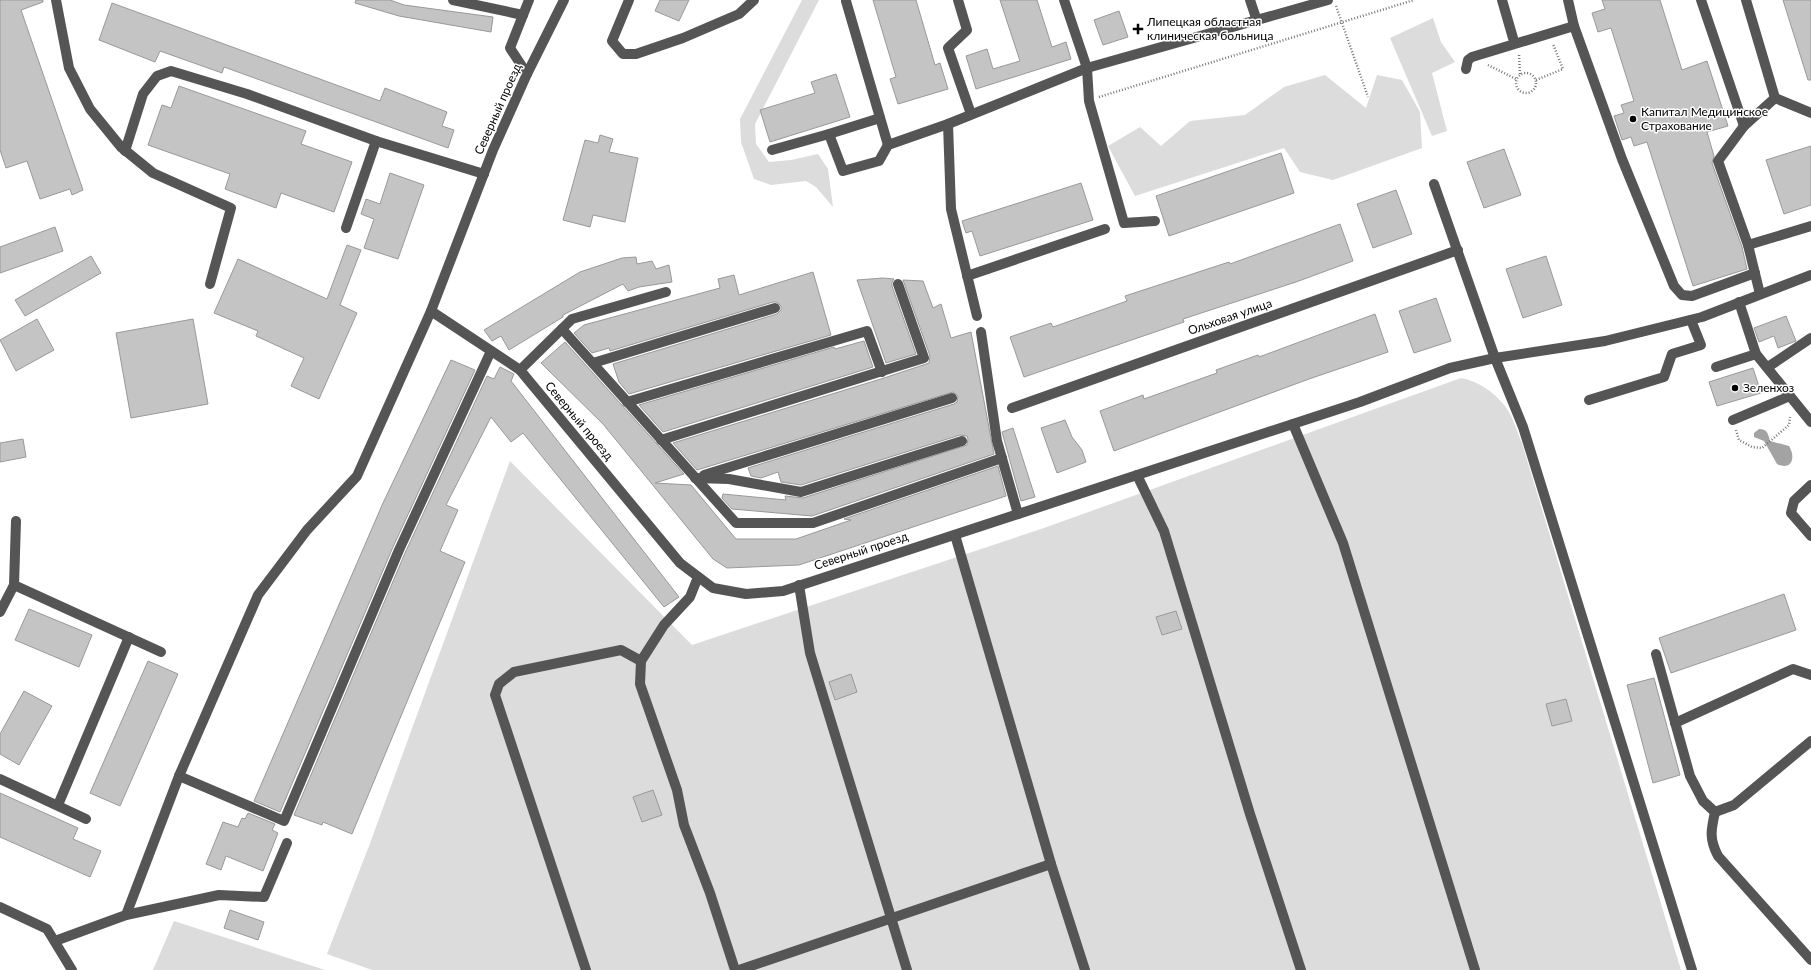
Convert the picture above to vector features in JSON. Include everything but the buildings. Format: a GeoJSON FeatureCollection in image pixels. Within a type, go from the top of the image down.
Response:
{"type":"FeatureCollection","features":[{"type":"Feature","properties":{"kind":"street"},"geometry":{"type":"LineString","coordinates":[[56,0],[69,68],[90,109],[125,151],[153,173],[231,208],[210,284]]}},
{"type":"Feature","properties":{"kind":"street"},"geometry":{"type":"LineString","coordinates":[[453,0],[523,15]]}},
{"type":"Feature","properties":{"kind":"street"},"geometry":{"type":"LineString","coordinates":[[527,74],[510,48],[529,0]]}},
{"type":"Feature","properties":{"kind":"street","name":"Северный проезд"},"geometry":{"type":"LineString","coordinates":[[564,0],[527,74],[484,174],[431,311],[520,370],[680,563],[713,588],[746,594],[783,591],[1360,402],[1450,368],[1495,358],[1605,341],[1692,320],[1811,275]]}},
{"type":"Feature","properties":{"kind":"street"},"geometry":{"type":"LineString","coordinates":[[629,0],[612,41],[623,54],[636,54],[683,38],[739,14],[754,0]]}},
{"type":"Feature","properties":{"kind":"street"},"geometry":{"type":"LineString","coordinates":[[958,0],[967,30],[948,48],[971,114]]}},
{"type":"Feature","properties":{"kind":"street"},"geometry":{"type":"LineString","coordinates":[[1064,0],[1087,68],[1089,101],[1124,223],[1155,221]]}},
{"type":"Feature","properties":{"kind":"street"},"geometry":{"type":"LineString","coordinates":[[1250,0],[1257,21]]}},
{"type":"Feature","properties":{"kind":"street"},"geometry":{"type":"LineString","coordinates":[[829,134],[843,171],[879,161],[888,145],[948,124],[1087,68],[1328,0]]}},
{"type":"Feature","properties":{"kind":"street"},"geometry":{"type":"LineString","coordinates":[[1502,0],[1512,38]]}},
{"type":"Feature","properties":{"kind":"street"},"geometry":{"type":"LineString","coordinates":[[1568,0],[1574,26],[1622,159],[1674,286],[1682,294],[1692,296],[1755,273]]}},
{"type":"Feature","properties":{"kind":"street"},"geometry":{"type":"LineString","coordinates":[[1701,0],[1744,126]]}},
{"type":"Feature","properties":{"kind":"street"},"geometry":{"type":"LineString","coordinates":[[1746,0],[1776,98],[1811,113]]}},
{"type":"Feature","properties":{"kind":"street"},"geometry":{"type":"LineString","coordinates":[[846,1],[888,145]]}},
{"type":"Feature","properties":{"kind":"street"},"geometry":{"type":"LineString","coordinates":[[1466,69],[1468,60],[1472,58],[1574,26]]}},
{"type":"Feature","properties":{"kind":"street"},"geometry":{"type":"LineString","coordinates":[[125,151],[143,94],[157,76],[171,71],[247,94],[376,141],[484,174]]}},
{"type":"Feature","properties":{"kind":"street"},"geometry":{"type":"LineString","coordinates":[[1760,294],[1748,246],[1718,161],[1744,126],[1776,98]]}},
{"type":"Feature","properties":{"kind":"street"},"geometry":{"type":"LineString","coordinates":[[772,150],[880,118]]}},
{"type":"Feature","properties":{"kind":"street"},"geometry":{"type":"LineString","coordinates":[[948,124],[951,209],[977,316]]}},
{"type":"Feature","properties":{"kind":"street"},"geometry":{"type":"LineString","coordinates":[[346,228],[376,141]]}},
{"type":"Feature","properties":{"kind":"street"},"geometry":{"type":"LineString","coordinates":[[1434,184],[1495,358],[1522,427],[1692,970]]}},
{"type":"Feature","properties":{"kind":"street"},"geometry":{"type":"LineString","coordinates":[[1748,246],[1811,226]]}},
{"type":"Feature","properties":{"kind":"street"},"geometry":{"type":"LineString","coordinates":[[967,276],[1104,229]]}},
{"type":"Feature","properties":{"kind":"street","name":"Ольховая улица"},"geometry":{"type":"LineString","coordinates":[[1012,408],[1458,250]]}},
{"type":"Feature","properties":{"kind":"street"},"geometry":{"type":"LineString","coordinates":[[661,440],[924,358],[898,284]]}},
{"type":"Feature","properties":{"kind":"street"},"geometry":{"type":"LineString","coordinates":[[520,370],[572,319],[666,292]]}},
{"type":"Feature","properties":{"kind":"street"},"geometry":{"type":"LineString","coordinates":[[1739,302],[1756,354],[1811,422]]}},
{"type":"Feature","properties":{"kind":"street"},"geometry":{"type":"LineString","coordinates":[[592,363],[775,308]]}},
{"type":"Feature","properties":{"kind":"street"},"geometry":{"type":"LineString","coordinates":[[126,915],[179,776],[258,595],[307,530],[357,476],[431,311]]}},
{"type":"Feature","properties":{"kind":"street"},"geometry":{"type":"LineString","coordinates":[[1589,400],[1664,377],[1672,354],[1701,345],[1692,320]]}},
{"type":"Feature","properties":{"kind":"street"},"geometry":{"type":"LineString","coordinates":[[562,329],[736,523],[813,523],[1002,458]]}},
{"type":"Feature","properties":{"kind":"street"},"geometry":{"type":"LineString","coordinates":[[627,402],[867,331],[882,372]]}},
{"type":"Feature","properties":{"kind":"street"},"geometry":{"type":"LineString","coordinates":[[981,332],[997,441],[1014,516]]}},
{"type":"Feature","properties":{"kind":"street"},"geometry":{"type":"LineString","coordinates":[[1768,367],[1811,338]]}},
{"type":"Feature","properties":{"kind":"street"},"geometry":{"type":"LineString","coordinates":[[179,776],[284,821],[399,550],[491,351]]}},
{"type":"Feature","properties":{"kind":"street"},"geometry":{"type":"LineString","coordinates":[[1716,367],[1756,354]]}},
{"type":"Feature","properties":{"kind":"street"},"geometry":{"type":"LineString","coordinates":[[1733,420],[1790,396]]}},
{"type":"Feature","properties":{"kind":"street"},"geometry":{"type":"LineString","coordinates":[[696,478],[952,398]]}},
{"type":"Feature","properties":{"kind":"street"},"geometry":{"type":"LineString","coordinates":[[1293,424],[1343,543],[1475,970]]}},
{"type":"Feature","properties":{"kind":"street"},"geometry":{"type":"LineString","coordinates":[[696,478],[729,479],[801,492],[962,441]]}},
{"type":"Feature","properties":{"kind":"street"},"geometry":{"type":"LineString","coordinates":[[1137,475],[1164,531],[1248,806],[1301,970]]}},
{"type":"Feature","properties":{"kind":"street"},"geometry":{"type":"LineString","coordinates":[[1811,485],[1794,501],[1791,513],[1811,536]]}},
{"type":"Feature","properties":{"kind":"street"},"geometry":{"type":"LineString","coordinates":[[0,612],[14,585],[16,520]]}},
{"type":"Feature","properties":{"kind":"street"},"geometry":{"type":"LineString","coordinates":[[955,535],[1051,864],[1085,970]]}},
{"type":"Feature","properties":{"kind":"street"},"geometry":{"type":"LineString","coordinates":[[698,577],[690,597],[664,625],[641,661],[640,684],[677,790],[684,825],[737,970],[1051,864]]}},
{"type":"Feature","properties":{"kind":"street"},"geometry":{"type":"LineString","coordinates":[[14,585],[161,652]]}},
{"type":"Feature","properties":{"kind":"street"},"geometry":{"type":"LineString","coordinates":[[799,585],[810,653],[890,919],[907,970]]}},
{"type":"Feature","properties":{"kind":"street"},"geometry":{"type":"LineString","coordinates":[[58,805],[129,637]]}},
{"type":"Feature","properties":{"kind":"street"},"geometry":{"type":"LineString","coordinates":[[586,970],[495,695],[499,684],[514,672],[621,650],[641,661]]}},
{"type":"Feature","properties":{"kind":"street"},"geometry":{"type":"LineString","coordinates":[[1656,654],[1690,776],[1703,801],[1715,812]]}},
{"type":"Feature","properties":{"kind":"street"},"geometry":{"type":"LineString","coordinates":[[1675,723],[1793,669],[1811,675]]}},
{"type":"Feature","properties":{"kind":"street"},"geometry":{"type":"LineString","coordinates":[[1715,812],[1734,804],[1811,740]]}},
{"type":"Feature","properties":{"kind":"street"},"geometry":{"type":"LineString","coordinates":[[0,779],[86,818]]}},
{"type":"Feature","properties":{"kind":"street"},"geometry":{"type":"LineString","coordinates":[[1715,812],[1711,829],[1712,845],[1718,856],[1811,960]]}},
{"type":"Feature","properties":{"kind":"street"},"geometry":{"type":"LineString","coordinates":[[55,941],[126,915],[219,895],[264,897],[287,843]]}},
{"type":"Feature","properties":{"kind":"street"},"geometry":{"type":"LineString","coordinates":[[0,907],[47,929],[72,970]]}},
{"type":"Feature","properties":{"kind":"path"},"geometry":{"type":"LineString","coordinates":[[1334,0],[1368,97]]}},
{"type":"Feature","properties":{"kind":"path"},"geometry":{"type":"LineString","coordinates":[[1089,101],[1414,0]]}},
{"type":"Feature","properties":{"kind":"path"},"geometry":{"type":"LineString","coordinates":[[1536,80],[1563,69],[1549,34]]}},
{"type":"Feature","properties":{"kind":"path"},"geometry":{"type":"LineString","coordinates":[[1519,48],[1520,74]]}},
{"type":"Feature","properties":{"kind":"path"},"geometry":{"type":"LineString","coordinates":[[1485,64],[1516,79]]}},
{"type":"Feature","properties":{"kind":"path"},"geometry":{"type":"LineString","coordinates":[[1527,72],[1533,74],[1536,80],[1536,86],[1532,91],[1526,93],[1520,91],[1516,85],[1516,79],[1520,74],[1527,72]]}},
{"type":"Feature","properties":{"kind":"path"},"geometry":{"type":"LineString","coordinates":[[1733,420],[1739,440],[1752,447],[1762,448],[1789,425],[1790,396]]}},
{"type":"Feature","properties":{"kind":"shaded area"},"geometry":{"type":"Polygon","coordinates":[[[802,0],[819,0],[755,124],[756,144],[769,162],[791,160],[818,154],[828,169],[833,207],[816,187],[806,181],[771,185],[754,179],[741,142],[740,119],[802,0]]]}},
{"type":"Feature","properties":{"kind":"shaded area"},"geometry":{"type":"Polygon","coordinates":[[[1433,18],[1441,42],[1455,62],[1432,73],[1447,131],[1432,136],[1390,38],[1433,18]]]}},
{"type":"Feature","properties":{"kind":"shaded area"},"geometry":{"type":"Polygon","coordinates":[[[1325,75],[1366,108],[1377,75],[1402,80],[1420,112],[1422,148],[1333,180],[1300,172],[1284,148],[1135,196],[1108,146],[1140,127],[1161,146],[1190,121],[1245,115],[1284,87],[1325,75]]]}},
{"type":"Feature","properties":{"kind":"shaded area"},"geometry":{"type":"Polygon","coordinates":[[[1461,378],[1479,384],[1491,392],[1505,406],[1515,424],[1681,970],[372,970],[327,954],[369,846],[510,461],[692,645],[1044,528],[1461,378]]]}},
{"type":"Feature","properties":{"kind":"shaded area"},"geometry":{"type":"Polygon","coordinates":[[[1759,429],[1766,431],[1770,441],[1789,446],[1792,458],[1789,464],[1782,466],[1777,464],[1764,441],[1754,437],[1754,433],[1759,429]]]}},
{"type":"Feature","properties":{"kind":"shaded area"},"geometry":{"type":"Polygon","coordinates":[[[174,921],[325,970],[153,970],[174,921]]]}},
{"type":"Feature","properties":{"kind":"place","name":"Липецкая областная клиническая больница"},"geometry":{"type":"Point","coordinates":[1138,29]}},
{"type":"Feature","properties":{"kind":"place","name":"Капитал Медицинское Страхование"},"geometry":{"type":"Point","coordinates":[1633,119]}},
{"type":"Feature","properties":{"kind":"place","name":"Зеленхоз"},"geometry":{"type":"Point","coordinates":[1735,388]}}]}
